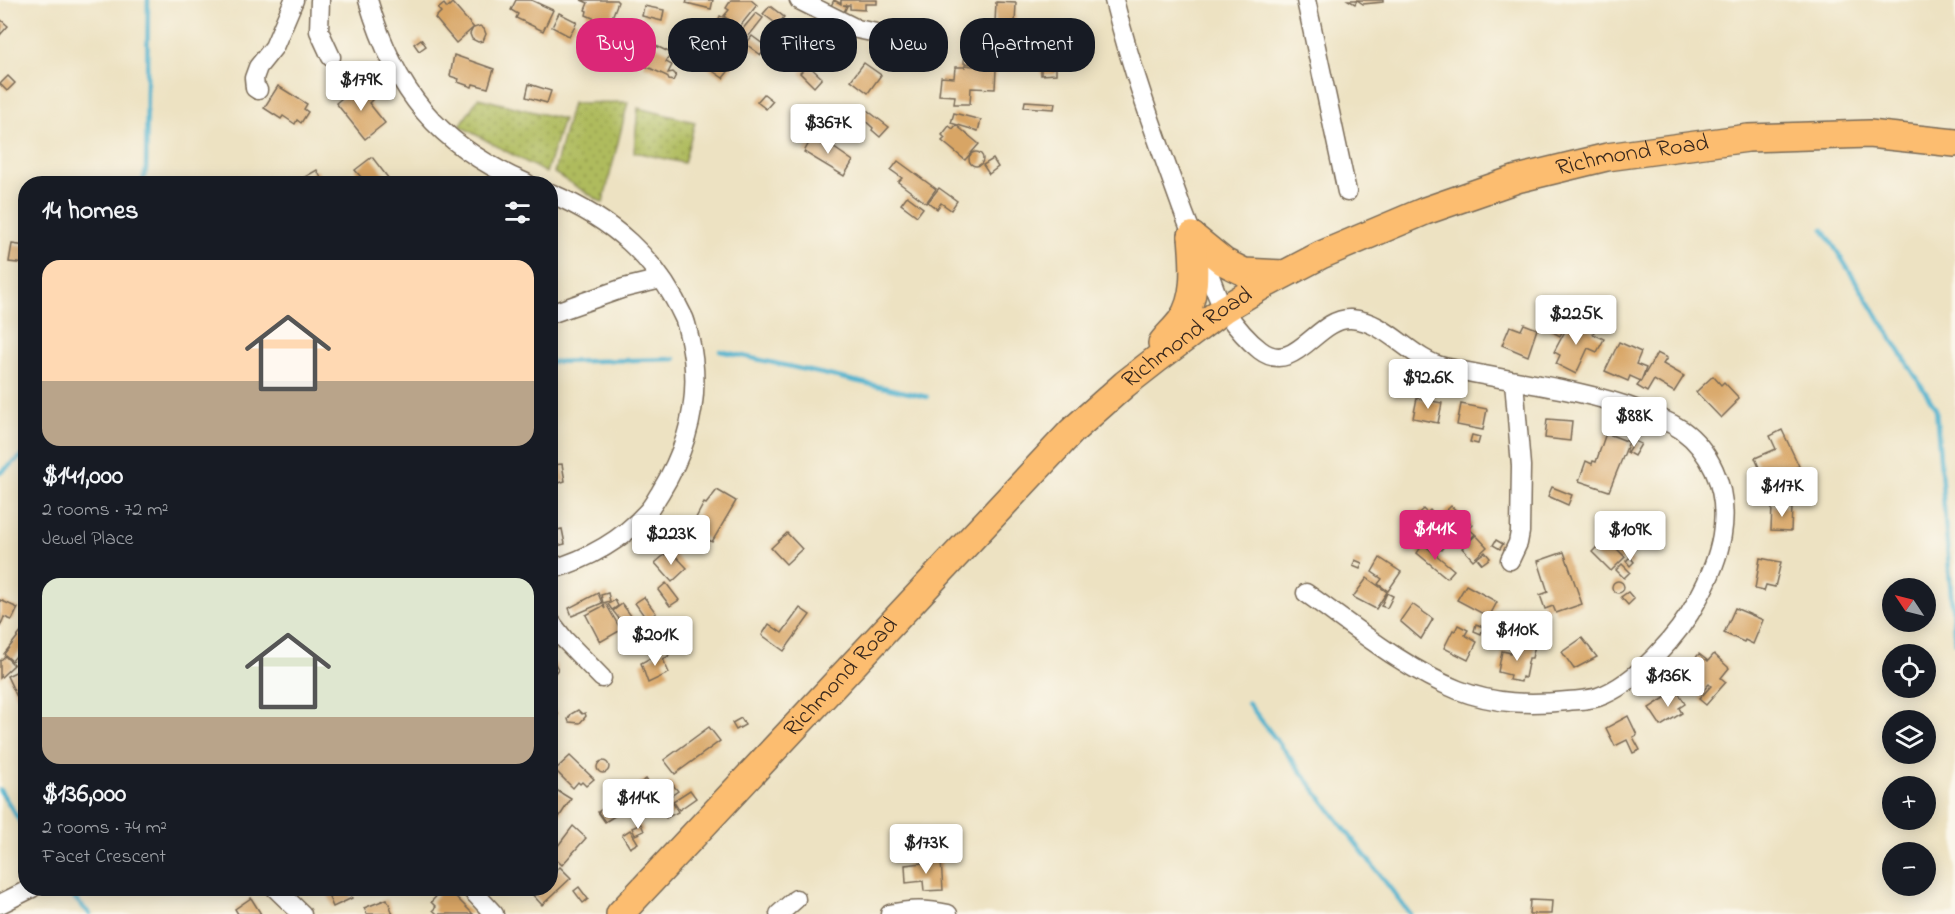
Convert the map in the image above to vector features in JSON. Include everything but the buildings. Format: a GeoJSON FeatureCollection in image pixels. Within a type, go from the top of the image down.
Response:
{"type":"FeatureCollection","features":[{"type":"Feature","properties":{"kind":"highway","name":"Richmond Road"},"geometry":{"type":"LineString","coordinates":[[620,914],[1072,431],[1125,384],[1224,309],[1320,255],[1425,211],[1517,179],[1607,157],[1748,138],[1869,134],[1955,143]]}},
{"type":"Feature","properties":{"kind":"highway"},"geometry":{"type":"LineString","coordinates":[[1192,236],[1224,262],[1244,272],[1285,274]]}},
{"type":"Feature","properties":{"kind":"highway"},"geometry":{"type":"LineString","coordinates":[[1125,384],[1182,319],[1194,282],[1192,236]]}},
{"type":"Feature","properties":{"kind":"street"},"geometry":{"type":"LineString","coordinates":[[258,90],[255,88],[254,78],[258,67],[274,47],[294,0]]}},
{"type":"Feature","properties":{"kind":"street"},"geometry":{"type":"LineString","coordinates":[[320,0],[319,31],[331,57]]}},
{"type":"Feature","properties":{"kind":"street"},"geometry":{"type":"LineString","coordinates":[[368,0],[381,39],[403,81],[424,113],[446,136],[499,176]]}},
{"type":"Feature","properties":{"kind":"street"},"geometry":{"type":"LineString","coordinates":[[799,0],[857,29],[869,31]]}},
{"type":"Feature","properties":{"kind":"street"},"geometry":{"type":"LineString","coordinates":[[1114,0],[1127,54],[1192,236],[1224,309],[1263,352],[1277,358],[1288,356],[1335,323],[1354,319],[1366,322],[1424,360],[1438,366],[1567,389],[1624,404],[1662,418],[1684,431],[1707,455],[1722,488],[1724,529],[1712,571],[1696,604],[1680,628],[1637,675],[1596,698],[1536,705],[1500,702],[1459,690],[1410,666],[1306,594]]}},
{"type":"Feature","properties":{"kind":"street"},"geometry":{"type":"LineString","coordinates":[[1306,0],[1347,192]]}},
{"type":"Feature","properties":{"kind":"street"},"geometry":{"type":"LineString","coordinates":[[558,198],[611,225],[651,264],[685,320],[696,382],[689,429],[674,471],[649,510],[626,532],[592,555],[558,567]]}},
{"type":"Feature","properties":{"kind":"street"},"geometry":{"type":"LineString","coordinates":[[558,311],[624,288],[661,279]]}},
{"type":"Feature","properties":{"kind":"street"},"geometry":{"type":"LineString","coordinates":[[1510,560],[1518,543],[1520,532],[1521,466],[1514,381]]}},
{"type":"Feature","properties":{"kind":"street"},"geometry":{"type":"LineString","coordinates":[[558,631],[602,678]]}},
{"type":"Feature","properties":{"kind":"street"},"geometry":{"type":"LineString","coordinates":[[0,904],[18,895]]}},
{"type":"Feature","properties":{"kind":"street"},"geometry":{"type":"LineString","coordinates":[[283,896],[302,914]]}},
{"type":"Feature","properties":{"kind":"street"},"geometry":{"type":"LineString","coordinates":[[477,896],[494,914]]}},
{"type":"Feature","properties":{"kind":"street"},"geometry":{"type":"LineString","coordinates":[[779,914],[796,899]]}},
{"type":"Feature","properties":{"kind":"street"},"geometry":{"type":"LineString","coordinates":[[890,914],[907,910],[928,910],[948,914]]}},
{"type":"Feature","properties":{"kind":"green space"},"geometry":{"type":"Polygon","coordinates":[[[478,98],[563,119],[546,173],[460,126],[478,98]]]}},
{"type":"Feature","properties":{"kind":"green space"},"geometry":{"type":"Polygon","coordinates":[[[628,102],[603,203],[554,173],[572,103],[628,102]]]}},
{"type":"Feature","properties":{"kind":"green space"},"geometry":{"type":"Polygon","coordinates":[[[638,108],[695,122],[684,163],[634,152],[638,108]]]}},
{"type":"Feature","properties":{"kind":"waterway"},"geometry":{"type":"LineString","coordinates":[[144,176],[148,0]]}},
{"type":"Feature","properties":{"kind":"waterway"},"geometry":{"type":"LineString","coordinates":[[1823,229],[1936,409],[1955,643]]}},
{"type":"Feature","properties":{"kind":"waterway"},"geometry":{"type":"LineString","coordinates":[[720,351],[927,397]]}},
{"type":"Feature","properties":{"kind":"waterway"},"geometry":{"type":"LineString","coordinates":[[558,362],[675,359]]}},
{"type":"Feature","properties":{"kind":"waterway"},"geometry":{"type":"LineString","coordinates":[[0,473],[18,459]]}},
{"type":"Feature","properties":{"kind":"waterway"},"geometry":{"type":"LineString","coordinates":[[1248,703],[1410,914]]}},
{"type":"Feature","properties":{"kind":"waterway"},"geometry":{"type":"LineString","coordinates":[[0,790],[18,818]]}},
{"type":"Feature","properties":{"kind":"waterway"},"geometry":{"type":"LineString","coordinates":[[72,896],[90,914]]}}]}
